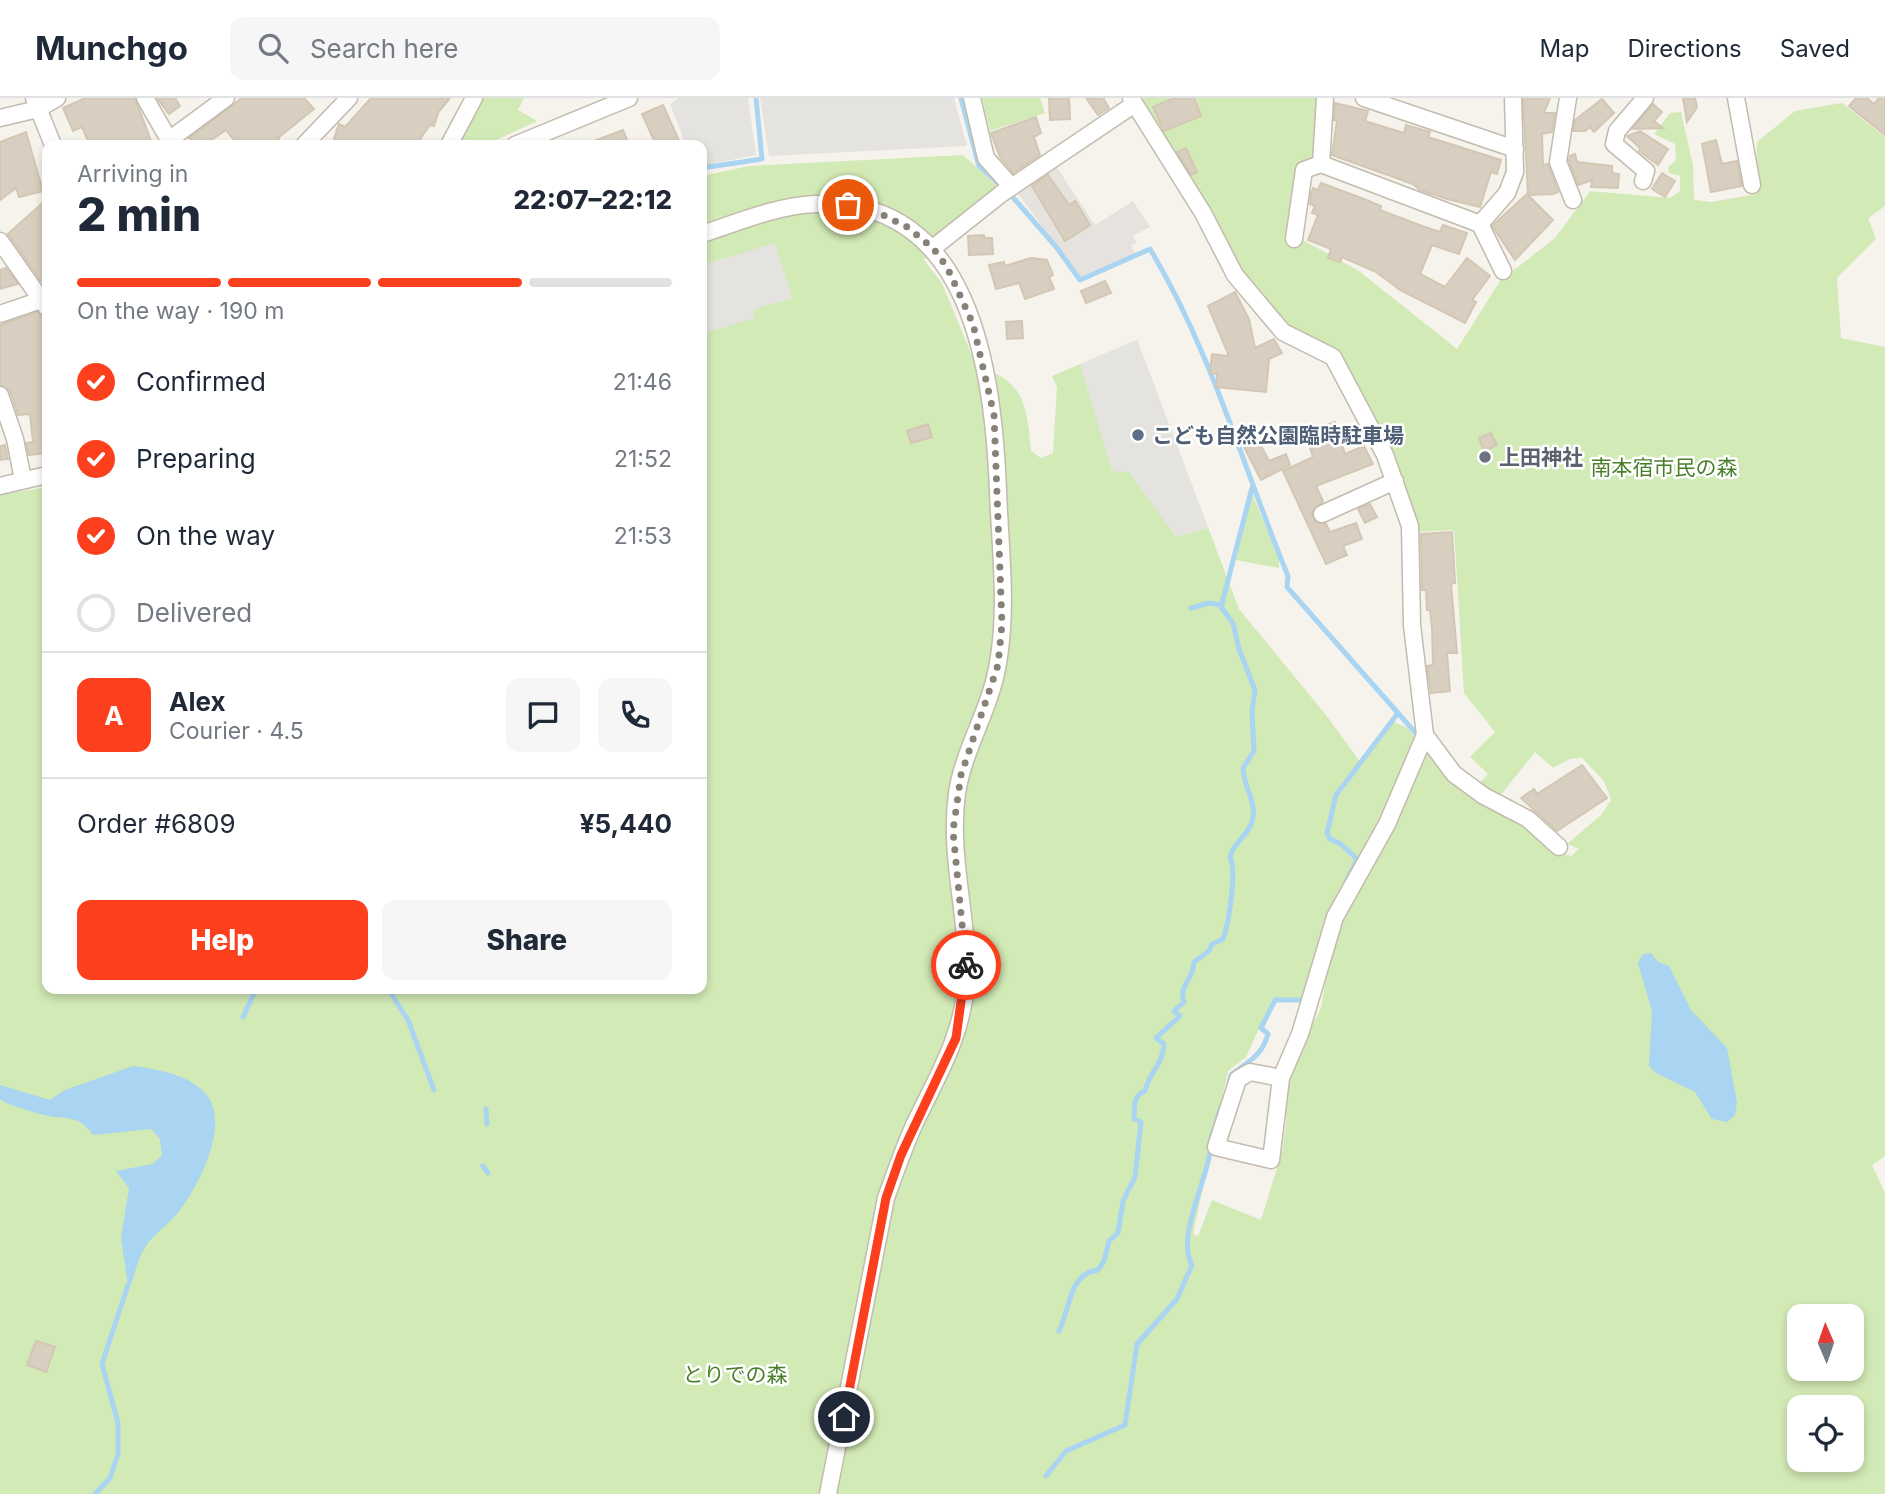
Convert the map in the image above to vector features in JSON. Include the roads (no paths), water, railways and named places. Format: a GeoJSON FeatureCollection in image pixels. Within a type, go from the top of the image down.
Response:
{"type":"FeatureCollection","features":[{"type":"Feature","properties":{"kind":"street"},"geometry":{"type":"LineString","coordinates":[[0,118],[36,103],[57,98]]}},
{"type":"Feature","properties":{"kind":"street"},"geometry":{"type":"LineString","coordinates":[[145,98],[168,140]]}},
{"type":"Feature","properties":{"kind":"street"},"geometry":{"type":"LineString","coordinates":[[174,140],[226,98]]}},
{"type":"Feature","properties":{"kind":"street"},"geometry":{"type":"LineString","coordinates":[[310,140],[349,98]]}},
{"type":"Feature","properties":{"kind":"street"},"geometry":{"type":"LineString","coordinates":[[452,140],[474,98]]}},
{"type":"Feature","properties":{"kind":"street"},"geometry":{"type":"LineString","coordinates":[[526,140],[629,98]]}},
{"type":"Feature","properties":{"kind":"street"},"geometry":{"type":"LineString","coordinates":[[972,98],[986,158],[1006,190]]}},
{"type":"Feature","properties":{"kind":"street"},"geometry":{"type":"LineString","coordinates":[[1321,164],[1325,98]]}},
{"type":"Feature","properties":{"kind":"street"},"geometry":{"type":"LineString","coordinates":[[1364,98],[1515,149]]}},
{"type":"Feature","properties":{"kind":"street"},"geometry":{"type":"LineString","coordinates":[[1480,224],[1507,193],[1516,172],[1513,98]]}},
{"type":"Feature","properties":{"kind":"street"},"geometry":{"type":"LineString","coordinates":[[1567,98],[1558,162],[1573,200]]}},
{"type":"Feature","properties":{"kind":"street"},"geometry":{"type":"LineString","coordinates":[[1643,181],[1646,171],[1614,144],[1617,131],[1645,98]]}},
{"type":"Feature","properties":{"kind":"street"},"geometry":{"type":"LineString","coordinates":[[1736,98],[1752,185]]}},
{"type":"Feature","properties":{"kind":"street"},"geometry":{"type":"LineString","coordinates":[[933,248],[1006,190],[1132,102],[1203,213],[1235,275],[1265,315],[1283,332],[1333,357],[1385,455],[1410,526],[1412,625],[1425,736],[1387,824],[1335,917],[1300,1034],[1281,1078],[1271,1160],[1216,1147],[1238,1079],[1250,1072],[1281,1078]]}},
{"type":"Feature","properties":{"kind":"street"},"geometry":{"type":"LineString","coordinates":[[36,103],[51,140]]}},
{"type":"Feature","properties":{"kind":"street"},"geometry":{"type":"LineString","coordinates":[[1294,239],[1304,170],[1321,164],[1480,224],[1503,271]]}},
{"type":"Feature","properties":{"kind":"street"},"geometry":{"type":"LineString","coordinates":[[707,232],[789,207],[848,205],[879,213],[907,227],[933,248],[955,280],[973,324],[994,415],[1002,624],[998,665],[961,775],[953,831],[953,852],[966,949],[962,1012],[950,1055],[901,1155],[886,1198],[828,1494]]}},
{"type":"Feature","properties":{"kind":"street"},"geometry":{"type":"LineString","coordinates":[[0,241],[42,298]]}},
{"type":"Feature","properties":{"kind":"street"},"geometry":{"type":"LineString","coordinates":[[0,314],[42,303]]}},
{"type":"Feature","properties":{"kind":"street"},"geometry":{"type":"LineString","coordinates":[[0,396],[15,439],[23,481]]}},
{"type":"Feature","properties":{"kind":"street"},"geometry":{"type":"LineString","coordinates":[[0,486],[42,476]]}},
{"type":"Feature","properties":{"kind":"street"},"geometry":{"type":"LineString","coordinates":[[1322,514],[1395,481]]}},
{"type":"Feature","properties":{"kind":"street"},"geometry":{"type":"LineString","coordinates":[[1425,736],[1454,774],[1484,796],[1528,819],[1559,847]]}},
{"type":"Feature","properties":{"kind":"water"},"geometry":{"type":"Polygon","coordinates":[[[1651,953],[1658,962],[1669,966],[1691,1010],[1727,1048],[1737,1102],[1735,1115],[1727,1122],[1712,1119],[1695,1092],[1656,1073],[1649,1066],[1652,1011],[1638,963],[1643,954],[1651,953]]]}},
{"type":"Feature","properties":{"kind":"water"},"geometry":{"type":"Polygon","coordinates":[[[133,1066],[170,1073],[196,1085],[212,1104],[215,1119],[210,1154],[203,1171],[177,1214],[147,1244],[131,1284],[128,1285],[121,1238],[129,1188],[116,1171],[153,1164],[162,1155],[160,1139],[151,1129],[93,1135],[77,1121],[44,1115],[6,1103],[0,1099],[0,1085],[50,1100],[65,1090],[133,1066]]]}},
{"type":"Feature","properties":{"kind":"waterway"},"geometry":{"type":"LineString","coordinates":[[707,167],[762,159],[756,98]]}},
{"type":"Feature","properties":{"kind":"waterway"},"geometry":{"type":"LineString","coordinates":[[961,98],[979,166],[1010,194],[1057,248],[1080,280],[1150,249],[1172,288],[1209,368],[1288,576],[1287,587],[1420,738]]}},
{"type":"Feature","properties":{"kind":"waterway"},"geometry":{"type":"LineString","coordinates":[[1059,1331],[1076,1285],[1088,1273],[1098,1270],[1104,1261],[1109,1241],[1118,1233],[1123,1201],[1135,1177],[1141,1122],[1134,1119],[1136,1099],[1145,1091],[1162,1056],[1164,1044],[1156,1038],[1180,1016],[1174,1011],[1184,1002],[1184,987],[1194,962],[1209,951],[1212,944],[1223,939],[1230,909],[1233,873],[1230,857],[1253,818],[1253,805],[1243,768],[1254,751],[1252,711],[1255,690],[1239,649],[1233,623],[1221,607],[1252,488]]}},
{"type":"Feature","properties":{"kind":"waterway"},"geometry":{"type":"LineString","coordinates":[[1191,608],[1209,603],[1222,605]]}},
{"type":"Feature","properties":{"kind":"waterway"},"geometry":{"type":"LineString","coordinates":[[1346,882],[1357,859],[1341,844],[1330,839],[1327,833],[1336,795],[1398,713]]}},
{"type":"Feature","properties":{"kind":"waterway"},"geometry":{"type":"LineString","coordinates":[[1319,946],[1326,926]]}},
{"type":"Feature","properties":{"kind":"waterway"},"geometry":{"type":"LineString","coordinates":[[243,1017],[254,994]]}},
{"type":"Feature","properties":{"kind":"waterway"},"geometry":{"type":"LineString","coordinates":[[391,994],[408,1020],[434,1090]]}},
{"type":"Feature","properties":{"kind":"waterway"},"geometry":{"type":"LineString","coordinates":[[1229,1083],[1231,1075],[1262,1049],[1268,1034],[1261,1028],[1275,1000],[1304,1000],[1306,996]]}},
{"type":"Feature","properties":{"kind":"waterway"},"geometry":{"type":"LineString","coordinates":[[1211,1138],[1221,1107]]}},
{"type":"Feature","properties":{"kind":"waterway"},"geometry":{"type":"LineString","coordinates":[[486,1109],[487,1124]]}},
{"type":"Feature","properties":{"kind":"waterway"},"geometry":{"type":"LineString","coordinates":[[1046,1476],[1066,1451],[1125,1425],[1137,1344],[1177,1299],[1192,1265],[1188,1253],[1190,1224],[1211,1147]]}},
{"type":"Feature","properties":{"kind":"waterway"},"geometry":{"type":"LineString","coordinates":[[483,1166],[488,1173]]}},
{"type":"Feature","properties":{"kind":"waterway"},"geometry":{"type":"LineString","coordinates":[[95,1494],[110,1478],[118,1454],[118,1423],[102,1364],[128,1285]]}},
{"type":"Feature","properties":{"kind":"place","name":"こども自然公園臨時駐車場"},"geometry":{"type":"Point","coordinates":[1138,435]}},
{"type":"Feature","properties":{"kind":"place","name":"上田神社"},"geometry":{"type":"Point","coordinates":[1485,457]}},
{"type":"Feature","properties":{"kind":"park label","name":"南本宿市民の森"},"geometry":{"type":"Point","coordinates":[1664,467]}},
{"type":"Feature","properties":{"kind":"park label","name":"とりでの森"},"geometry":{"type":"Point","coordinates":[735,1374]}}]}
